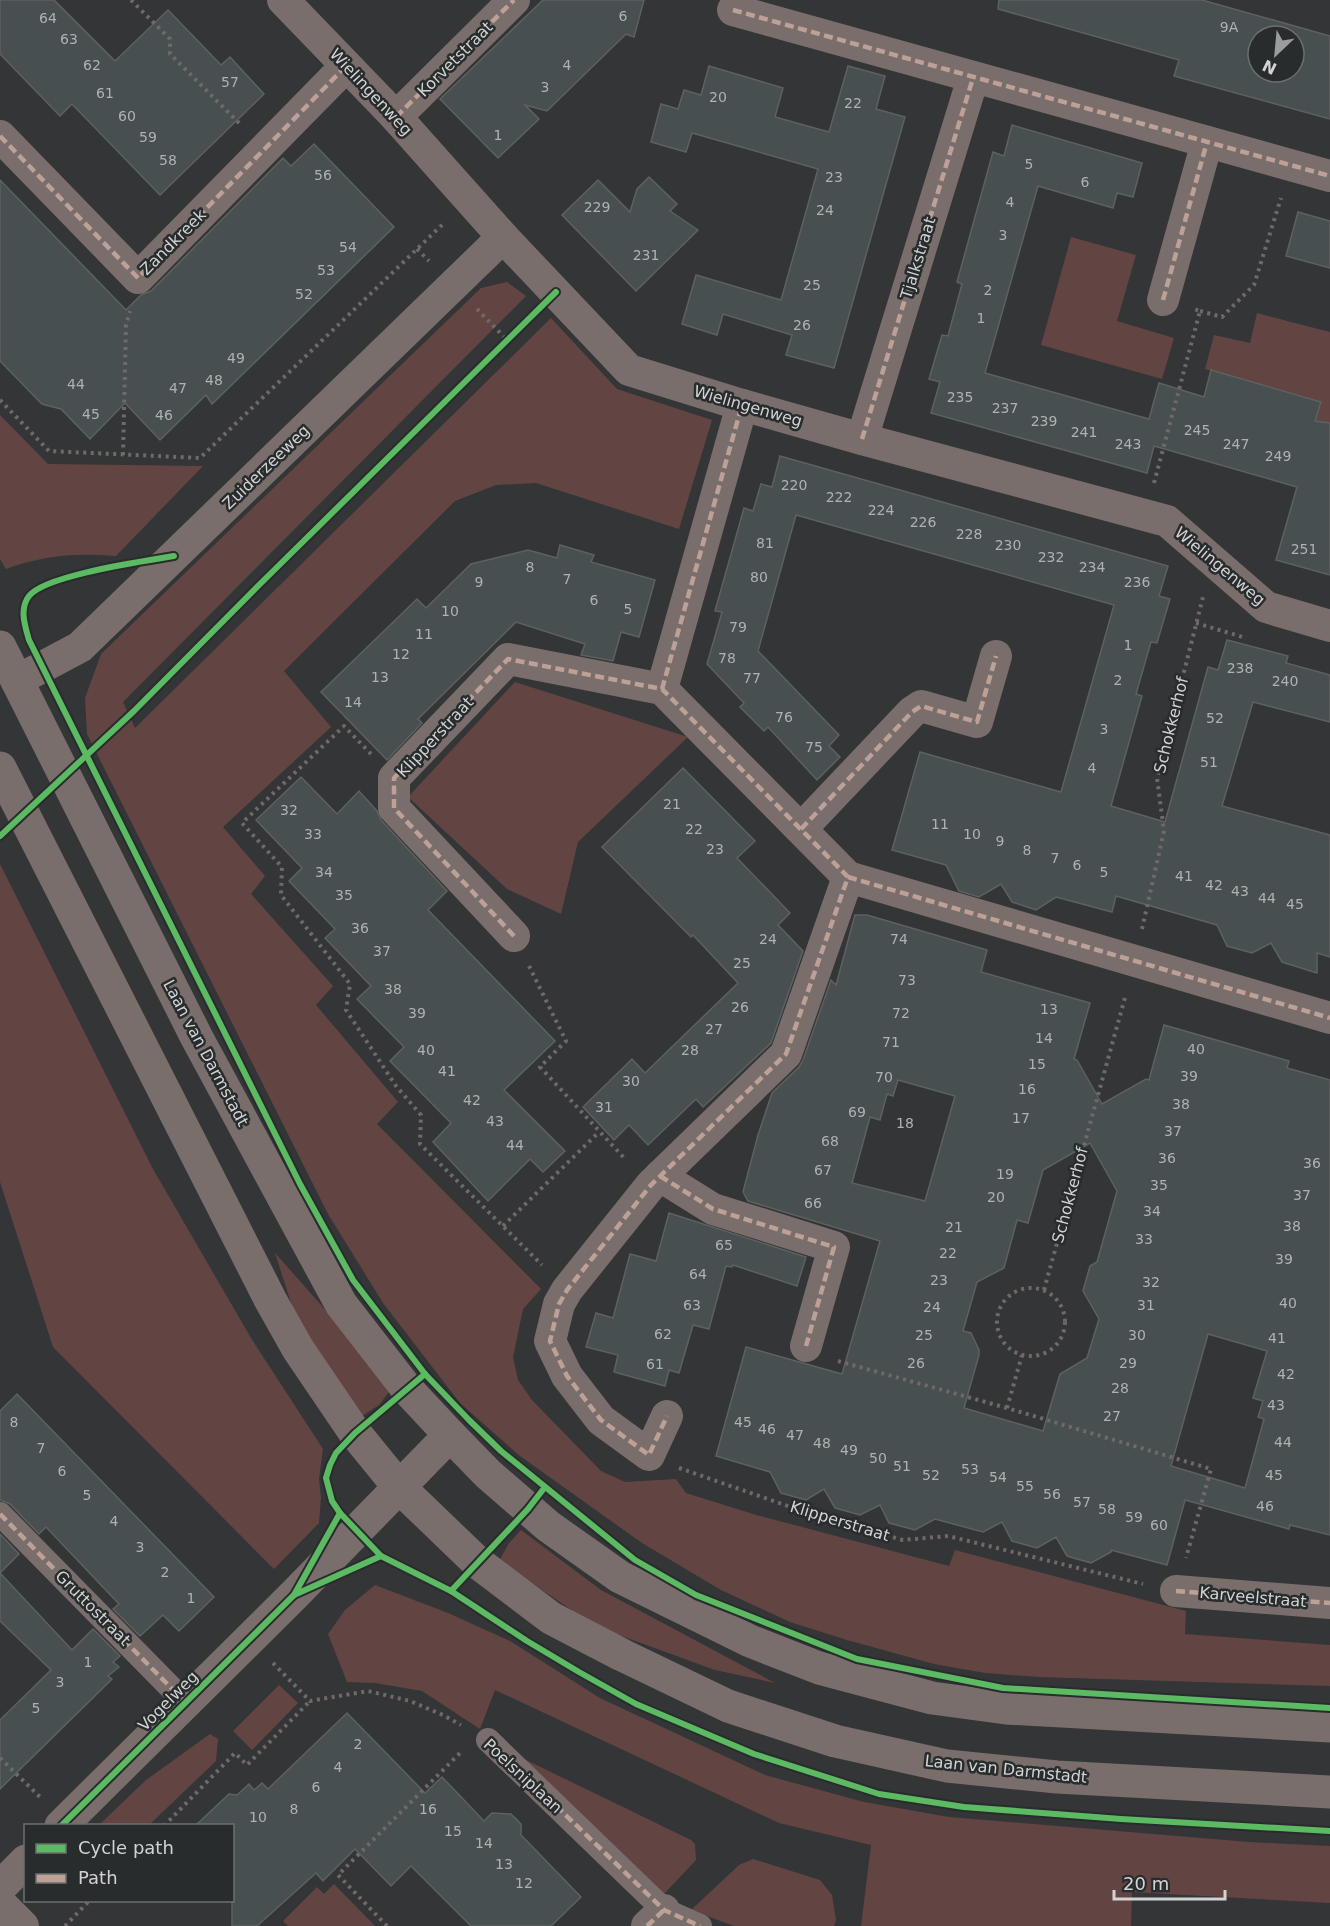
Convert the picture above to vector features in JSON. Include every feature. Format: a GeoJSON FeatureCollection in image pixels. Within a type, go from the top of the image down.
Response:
{"type":"FeatureCollection","features":[{"type":"Feature","properties":{"kind":"street","name":"Wielingenweg"},"geometry":{"type":"LineString","coordinates":[[283,0],[396,117],[503,237],[629,370],[862,439],[1167,521],[1266,607],[1330,626]]}},
{"type":"Feature","properties":{"kind":"street","name":"Korvetstraat"},"geometry":{"type":"LineString","coordinates":[[396,117],[514,0]]}},
{"type":"Feature","properties":{"kind":"street"},"geometry":{"type":"LineString","coordinates":[[733,10],[1330,176]]}},
{"type":"Feature","properties":{"kind":"street","name":"Zandkreek"},"geometry":{"type":"LineString","coordinates":[[0,136],[138,278],[346,66]]}},
{"type":"Feature","properties":{"kind":"street","name":"Tjalkstraat"},"geometry":{"type":"LineString","coordinates":[[862,439],[973,78]]}},
{"type":"Feature","properties":{"kind":"street"},"geometry":{"type":"LineString","coordinates":[[1163,300],[1207,142]]}},
{"type":"Feature","properties":{"kind":"street","name":"Zuiderzeeweg"},"geometry":{"type":"LineString","coordinates":[[9,685],[80,647],[503,237]]}},
{"type":"Feature","properties":{"kind":"street"},"geometry":{"type":"LineString","coordinates":[[742,405],[662,689],[848,877],[1330,1018]]}},
{"type":"Feature","properties":{"kind":"street","name":"Laan van Darmstadt"},"geometry":{"type":"LineString","coordinates":[[0,647],[9,685],[341,1304],[407,1389],[488,1473],[548,1526],[620,1577],[750,1641],[819,1668],[932,1698],[1006,1708],[1330,1726]]}},
{"type":"Feature","properties":{"kind":"street"},"geometry":{"type":"LineString","coordinates":[[801,829],[912,712],[921,706],[977,722],[996,656]]}},
{"type":"Feature","properties":{"kind":"street","name":"Klipperstraat"},"geometry":{"type":"LineString","coordinates":[[514,936],[394,808],[394,778],[508,659],[662,689]]}},
{"type":"Feature","properties":{"kind":"street","name":"Laan van Darmstadt"},"geometry":{"type":"LineString","coordinates":[[0,768],[270,1301],[298,1349],[355,1433],[399,1487],[477,1562],[551,1618],[622,1655],[728,1706],[825,1737],[947,1766],[1057,1777],[1330,1792]]}},
{"type":"Feature","properties":{"kind":"street"},"geometry":{"type":"LineString","coordinates":[[667,1416],[649,1455],[601,1420],[567,1376],[550,1341],[559,1304],[567,1290],[656,1181],[786,1054],[848,877]]}},
{"type":"Feature","properties":{"kind":"street"},"geometry":{"type":"LineString","coordinates":[[656,1181],[713,1209],[834,1247],[806,1346]]}},
{"type":"Feature","properties":{"kind":"street"},"geometry":{"type":"LineString","coordinates":[[399,1487],[450,1435]]}},
{"type":"Feature","properties":{"kind":"street","name":"Vogelweg"},"geometry":{"type":"LineString","coordinates":[[63,1824],[399,1487]]}},
{"type":"Feature","properties":{"kind":"street","name":"Gruttostraat"},"geometry":{"type":"LineString","coordinates":[[0,1514],[185,1702]]}},
{"type":"Feature","properties":{"kind":"street","name":"Karveelstraat"},"geometry":{"type":"LineString","coordinates":[[1176,1591],[1330,1603]]}},
{"type":"Feature","properties":{"kind":"street","name":"Poelsniplaan"},"geometry":{"type":"LineString","coordinates":[[483,1738],[655,1918]]}},
{"type":"Feature","properties":{"kind":"street"},"geometry":{"type":"LineString","coordinates":[[0,1887],[24,1863]]}},
{"type":"Feature","properties":{"kind":"street"},"geometry":{"type":"LineString","coordinates":[[0,1903],[23,1926]]}},
{"type":"Feature","properties":{"kind":"street"},"geometry":{"type":"LineString","coordinates":[[655,1918],[700,1926]]}},
{"type":"Feature","properties":{"kind":"path"},"geometry":{"type":"LineString","coordinates":[[131,0],[170,39],[170,54],[265,149]]}},
{"type":"Feature","properties":{"kind":"path"},"geometry":{"type":"LineString","coordinates":[[1163,300],[1222,317],[1254,285],[1291,165]]}},
{"type":"Feature","properties":{"kind":"path"},"geometry":{"type":"LineString","coordinates":[[0,400],[49,451],[200,458],[469,199]]}},
{"type":"Feature","properties":{"kind":"path"},"geometry":{"type":"LineString","coordinates":[[123,455],[126,325],[138,278]]}},
{"type":"Feature","properties":{"kind":"path"},"geometry":{"type":"LineString","coordinates":[[1145,515],[1200,311]]}},
{"type":"Feature","properties":{"kind":"path"},"geometry":{"type":"LineString","coordinates":[[498,349],[515,332]]}},
{"type":"Feature","properties":{"kind":"path"},"geometry":{"type":"LineString","coordinates":[[394,778],[344,726],[242,823],[282,867],[281,895],[350,984],[346,1010],[396,1086],[420,1114],[420,1144],[567,1290]]}},
{"type":"Feature","properties":{"kind":"path"},"geometry":{"type":"LineString","coordinates":[[514,936],[566,1041],[540,1067],[599,1132],[656,1181]]}},
{"type":"Feature","properties":{"kind":"path"},"geometry":{"type":"LineString","coordinates":[[503,1226],[599,1132]]}},
{"type":"Feature","properties":{"kind":"path"},"geometry":{"type":"LineString","coordinates":[[1033,1287],[1054,1296],[1065,1316],[1065,1327],[1061,1338],[1045,1353],[1034,1356],[1022,1355],[1012,1351],[1004,1343],[998,1333],[996,1322],[1003,1301],[1011,1293],[1033,1287]]}},
{"type":"Feature","properties":{"kind":"path"},"geometry":{"type":"LineString","coordinates":[[806,1346],[811,1353],[1211,1469],[1176,1591]]}},
{"type":"Feature","properties":{"kind":"path"},"geometry":{"type":"LineString","coordinates":[[1007,1408],[1022,1355]]}},
{"type":"Feature","properties":{"kind":"path"},"geometry":{"type":"LineString","coordinates":[[166,1824],[235,1753],[247,1765],[310,1701],[249,1639]]}},
{"type":"Feature","properties":{"kind":"path"},"geometry":{"type":"LineString","coordinates":[[387,1926],[338,1875],[483,1738]]}},
{"type":"Feature","properties":{"kind":"path"},"geometry":{"type":"LineString","coordinates":[[0,1758],[63,1824]]}},
{"type":"Feature","properties":{"kind":"path"},"geometry":{"type":"LineString","coordinates":[[65,1926],[88,1902]]}},
{"type":"Feature","properties":{"kind":"shaded area"},"geometry":{"type":"Polygon","coordinates":[[[1071,237],[1136,255],[1117,321],[1174,338],[1162,379],[1041,345],[1071,237]]]}},
{"type":"Feature","properties":{"kind":"shaded area"},"geometry":{"type":"Polygon","coordinates":[[[507,282],[526,296],[123,702],[135,728],[551,318],[617,389],[712,420],[679,529],[536,483],[496,485],[455,501],[284,671],[331,727],[223,827],[265,876],[251,894],[333,986],[316,1005],[398,1102],[377,1124],[541,1289],[523,1309],[513,1357],[518,1380],[532,1400],[601,1471],[625,1482],[676,1479],[686,1493],[753,1514],[949,1566],[955,1550],[1186,1611],[1185,1634],[1330,1645],[1330,1686],[1039,1677],[985,1673],[934,1664],[847,1640],[790,1622],[721,1590],[642,1543],[520,1456],[460,1403],[383,1303],[328,1214],[87,734],[85,698],[101,654],[481,288],[507,282]]]}},
{"type":"Feature","properties":{"kind":"shaded area"},"geometry":{"type":"Polygon","coordinates":[[[1257,313],[1330,332],[1330,487],[1299,478],[1321,402],[1205,369],[1214,335],[1250,343],[1257,313]]]}},
{"type":"Feature","properties":{"kind":"shaded area"},"geometry":{"type":"Polygon","coordinates":[[[0,415],[48,464],[203,466],[116,556],[60,556],[6,569],[0,559],[0,415]]]}},
{"type":"Feature","properties":{"kind":"shaded area"},"geometry":{"type":"Polygon","coordinates":[[[515,682],[688,737],[578,842],[561,914],[507,889],[408,797],[515,682]]]}},
{"type":"Feature","properties":{"kind":"shaded area"},"geometry":{"type":"Polygon","coordinates":[[[0,864],[153,1169],[251,1338],[323,1449],[319,1479],[321,1497],[319,1523],[274,1569],[53,1347],[0,1182],[0,864]]]}},
{"type":"Feature","properties":{"kind":"shaded area"},"geometry":{"type":"Polygon","coordinates":[[[275,1253],[322,1306],[389,1392],[379,1405],[356,1420],[292,1306],[275,1253]]]}},
{"type":"Feature","properties":{"kind":"shaded area"},"geometry":{"type":"Polygon","coordinates":[[[521,1530],[601,1590],[775,1683],[715,1670],[597,1627],[499,1561],[509,1543],[521,1530]]]}},
{"type":"Feature","properties":{"kind":"shaded area"},"geometry":{"type":"Polygon","coordinates":[[[375,1585],[448,1613],[510,1641],[600,1698],[765,1775],[864,1802],[949,1817],[1249,1842],[1330,1846],[1330,1903],[1132,1892],[1131,1926],[861,1926],[871,1845],[779,1823],[495,1690],[480,1729],[422,1691],[375,1683],[347,1682],[328,1634],[345,1610],[375,1585]]]}},
{"type":"Feature","properties":{"kind":"shaded area"},"geometry":{"type":"Polygon","coordinates":[[[279,1685],[298,1703],[252,1750],[233,1731],[279,1685]]]}},
{"type":"Feature","properties":{"kind":"shaded area"},"geometry":{"type":"Polygon","coordinates":[[[210,1734],[218,1739],[216,1761],[150,1824],[100,1824],[146,1780],[210,1734]]]}},
{"type":"Feature","properties":{"kind":"shaded area"},"geometry":{"type":"Polygon","coordinates":[[[522,1758],[691,1840],[695,1844],[696,1860],[665,1893],[659,1895],[522,1758]]]}},
{"type":"Feature","properties":{"kind":"shaded area"},"geometry":{"type":"Polygon","coordinates":[[[753,1859],[820,1880],[832,1895],[836,1920],[834,1926],[734,1926],[691,1910],[739,1865],[753,1859]]]}},
{"type":"Feature","properties":{"kind":"shaded area"},"geometry":{"type":"Polygon","coordinates":[[[334,1884],[375,1926],[288,1926],[283,1921],[317,1887],[324,1894],[334,1884]]]}},
{"type":"Feature","properties":{"kind":"building"},"geometry":{"type":"Polygon","coordinates":[[[0,0],[54,0],[115,61],[168,10],[221,65],[230,57],[264,94],[160,195],[72,104],[60,116],[0,54],[0,0]]]}},
{"type":"Feature","properties":{"kind":"building"},"geometry":{"type":"Polygon","coordinates":[[[543,0],[644,0],[634,37],[626,34],[547,111],[525,105],[539,119],[498,158],[440,99],[543,0]]]}},
{"type":"Feature","properties":{"kind":"building"},"geometry":{"type":"Polygon","coordinates":[[[999,0],[1202,0],[1287,24],[1246,24],[1246,84],[1306,84],[1306,29],[1330,36],[1330,119],[1174,76],[1179,60],[998,9],[999,0]]]}},
{"type":"Feature","properties":{"kind":"building"},"geometry":{"type":"Polygon","coordinates":[[[709,66],[783,88],[775,117],[829,132],[848,66],[885,76],[876,109],[905,117],[834,368],[786,355],[792,335],[723,314],[717,335],[682,324],[696,275],[781,300],[818,169],[692,133],[686,152],[651,142],[661,104],[678,109],[684,90],[701,95],[709,66]]]}},
{"type":"Feature","properties":{"kind":"building"},"geometry":{"type":"Polygon","coordinates":[[[1012,125],[1142,163],[1133,197],[1117,193],[1113,208],[1038,186],[985,373],[1149,419],[1159,383],[1204,397],[1211,370],[1321,402],[1315,421],[1330,423],[1330,575],[1276,560],[1297,487],[1154,446],[1147,473],[931,413],[940,382],[929,379],[942,335],[948,336],[962,284],[957,282],[993,152],[1004,156],[1012,125]]]}},
{"type":"Feature","properties":{"kind":"building"},"geometry":{"type":"Polygon","coordinates":[[[314,144],[394,227],[212,404],[206,395],[160,440],[125,403],[90,439],[61,409],[42,404],[0,361],[0,180],[126,310],[141,295],[151,291],[283,158],[291,166],[314,144]]]}},
{"type":"Feature","properties":{"kind":"building"},"geometry":{"type":"Polygon","coordinates":[[[649,177],[677,204],[670,211],[698,230],[636,291],[562,215],[598,180],[630,212],[637,189],[649,177]]]}},
{"type":"Feature","properties":{"kind":"building"},"geometry":{"type":"Polygon","coordinates":[[[1298,212],[1330,221],[1330,268],[1286,256],[1298,212]]]}},
{"type":"Feature","properties":{"kind":"building"},"geometry":{"type":"Polygon","coordinates":[[[780,456],[1168,566],[1159,596],[1170,599],[1157,643],[1151,642],[1136,694],[1142,696],[1111,806],[1165,822],[1208,667],[1218,670],[1227,640],[1288,656],[1286,663],[1330,675],[1330,722],[1253,702],[1222,806],[1330,835],[1330,957],[1317,953],[1317,973],[1282,962],[1271,943],[1252,953],[1227,946],[1217,925],[1116,896],[1112,912],[1056,897],[1036,910],[1012,902],[1001,884],[979,897],[959,891],[946,865],[892,850],[920,752],[1061,792],[1114,605],[796,515],[758,651],[839,735],[829,746],[840,757],[817,780],[768,727],[764,731],[740,707],[744,703],[707,664],[722,612],[715,611],[744,508],[753,511],[761,484],[772,487],[780,456]]]}},
{"type":"Feature","properties":{"kind":"building"},"geometry":{"type":"Polygon","coordinates":[[[560,545],[594,555],[591,562],[655,580],[639,637],[621,632],[613,661],[581,655],[585,644],[516,622],[418,719],[422,723],[387,760],[321,692],[417,599],[426,608],[471,564],[528,550],[557,558],[560,545]]]}},
{"type":"Feature","properties":{"kind":"building"},"geometry":{"type":"Polygon","coordinates":[[[683,768],[755,841],[737,858],[790,913],[778,925],[803,951],[771,1043],[703,1107],[696,1099],[648,1145],[629,1125],[614,1140],[583,1107],[632,1059],[645,1073],[738,983],[693,935],[691,937],[602,847],[683,768]]]}},
{"type":"Feature","properties":{"kind":"building"},"geometry":{"type":"Polygon","coordinates":[[[301,777],[337,814],[359,791],[377,811],[381,820],[447,891],[428,910],[555,1041],[504,1090],[565,1151],[543,1172],[530,1159],[488,1201],[433,1142],[451,1123],[390,1061],[404,1047],[357,999],[371,986],[325,938],[335,929],[289,881],[302,868],[256,820],[301,777]]]}},
{"type":"Feature","properties":{"kind":"building"},"geometry":{"type":"Polygon","coordinates":[[[855,915],[867,915],[987,950],[981,972],[1090,1003],[1074,1059],[1077,1060],[1102,1104],[1146,1079],[1149,1080],[1164,1025],[1289,1061],[1287,1068],[1330,1080],[1330,1535],[1290,1525],[1289,1529],[1185,1500],[1167,1565],[1111,1550],[1091,1563],[1067,1556],[1056,1537],[1037,1548],[1012,1541],[1002,1522],[983,1532],[935,1519],[915,1530],[889,1523],[880,1505],[860,1515],[835,1508],[824,1489],[806,1500],[781,1493],[770,1472],[716,1456],[746,1347],[842,1374],[880,1241],[748,1201],[743,1192],[772,1093],[799,1067],[831,980],[836,985],[855,915]],[[898,1080],[893,1096],[887,1094],[880,1120],[870,1117],[852,1183],[925,1201],[955,1096],[898,1080]],[[1090,1143],[1043,1170],[1028,1223],[1017,1220],[1004,1268],[977,1282],[963,1331],[971,1333],[979,1350],[964,1408],[1043,1431],[1060,1374],[1087,1358],[1099,1319],[1083,1291],[1090,1266],[1097,1262],[1117,1191],[1090,1143]],[[1208,1334],[1171,1466],[1245,1488],[1264,1419],[1258,1417],[1263,1401],[1253,1398],[1267,1351],[1208,1334]]]}},
{"type":"Feature","properties":{"kind":"building"},"geometry":{"type":"Polygon","coordinates":[[[669,1213],[806,1257],[797,1286],[733,1265],[732,1267],[726,1266],[709,1329],[693,1325],[679,1373],[669,1370],[665,1386],[614,1372],[618,1355],[586,1347],[596,1313],[613,1318],[630,1254],[656,1261],[669,1213]]]}},
{"type":"Feature","properties":{"kind":"building"},"geometry":{"type":"Polygon","coordinates":[[[17,1394],[214,1597],[179,1631],[163,1615],[140,1636],[113,1609],[119,1604],[46,1527],[39,1534],[10,1504],[0,1500],[0,1411],[17,1394]]]}},
{"type":"Feature","properties":{"kind":"building"},"geometry":{"type":"Polygon","coordinates":[[[0,1534],[19,1554],[0,1573],[0,1534]]]}},
{"type":"Feature","properties":{"kind":"building"},"geometry":{"type":"Polygon","coordinates":[[[0,1573],[72,1650],[93,1629],[120,1656],[113,1662],[119,1667],[108,1676],[112,1679],[0,1789],[0,1720],[51,1670],[0,1621],[0,1573]]]}},
{"type":"Feature","properties":{"kind":"building"},"geometry":{"type":"Polygon","coordinates":[[[347,1713],[425,1793],[442,1777],[484,1821],[492,1813],[511,1814],[521,1824],[521,1835],[581,1897],[551,1926],[471,1926],[411,1866],[391,1886],[355,1849],[323,1881],[316,1873],[257,1926],[232,1926],[234,1824],[197,1824],[229,1794],[237,1795],[249,1784],[254,1790],[262,1783],[268,1789],[347,1713]]]}},
{"type":"Feature","properties":{"kind":"marked path"},"geometry":{"type":"LineString","coordinates":[[396,117],[514,0]]}},
{"type":"Feature","properties":{"kind":"marked path"},"geometry":{"type":"LineString","coordinates":[[733,10],[1330,176]]}},
{"type":"Feature","properties":{"kind":"marked path"},"geometry":{"type":"LineString","coordinates":[[0,136],[138,278],[346,66]]}},
{"type":"Feature","properties":{"kind":"marked path"},"geometry":{"type":"LineString","coordinates":[[862,439],[973,78]]}},
{"type":"Feature","properties":{"kind":"marked path"},"geometry":{"type":"LineString","coordinates":[[1163,300],[1207,142]]}},
{"type":"Feature","properties":{"kind":"marked path"},"geometry":{"type":"LineString","coordinates":[[662,689],[742,405]]}},
{"type":"Feature","properties":{"kind":"marked path"},"geometry":{"type":"LineString","coordinates":[[801,829],[912,712],[921,706],[977,722],[996,656]]}},
{"type":"Feature","properties":{"kind":"marked path"},"geometry":{"type":"LineString","coordinates":[[514,936],[394,808],[394,778],[508,659],[662,689],[848,877],[786,1054],[651,1185],[567,1290],[559,1304],[550,1341],[567,1376],[601,1420],[649,1455],[667,1416]]}},
{"type":"Feature","properties":{"kind":"marked path"},"geometry":{"type":"LineString","coordinates":[[848,877],[1330,1018]]}},
{"type":"Feature","properties":{"kind":"marked path"},"geometry":{"type":"LineString","coordinates":[[660,1176],[713,1209],[834,1247],[806,1346]]}},
{"type":"Feature","properties":{"kind":"marked path"},"geometry":{"type":"LineString","coordinates":[[0,1514],[185,1702]]}},
{"type":"Feature","properties":{"kind":"marked path"},"geometry":{"type":"LineString","coordinates":[[1176,1591],[1330,1603]]}},
{"type":"Feature","properties":{"kind":"marked path"},"geometry":{"type":"LineString","coordinates":[[488,1740],[664,1910],[700,1926]]}},
{"type":"Feature","properties":{"kind":"marked path"},"geometry":{"type":"LineString","coordinates":[[647,1926],[664,1910]]}},
{"type":"Feature","properties":{"kind":"cycle path"},"geometry":{"type":"LineString","coordinates":[[0,836],[134,711],[556,292]]}},
{"type":"Feature","properties":{"kind":"cycle path"},"geometry":{"type":"LineString","coordinates":[[174,556],[74,575],[39,588],[29,596],[24,606],[29,640],[300,1184],[353,1280],[425,1374],[469,1420],[501,1451],[635,1560],[696,1595],[857,1659],[1003,1688],[1330,1708]]}},
{"type":"Feature","properties":{"kind":"cycle path"},"geometry":{"type":"LineString","coordinates":[[63,1824],[294,1595],[340,1513],[332,1501],[326,1478],[336,1453],[355,1433],[425,1374]]}},
{"type":"Feature","properties":{"kind":"cycle path"},"geometry":{"type":"LineString","coordinates":[[451,1591],[528,1509],[545,1487]]}},
{"type":"Feature","properties":{"kind":"cycle path"},"geometry":{"type":"LineString","coordinates":[[340,1513],[381,1556],[451,1591],[579,1672],[636,1704],[754,1754],[879,1794],[964,1807],[1330,1831]]}},
{"type":"Feature","properties":{"kind":"cycle path"},"geometry":{"type":"LineString","coordinates":[[294,1595],[381,1556]]}}]}
